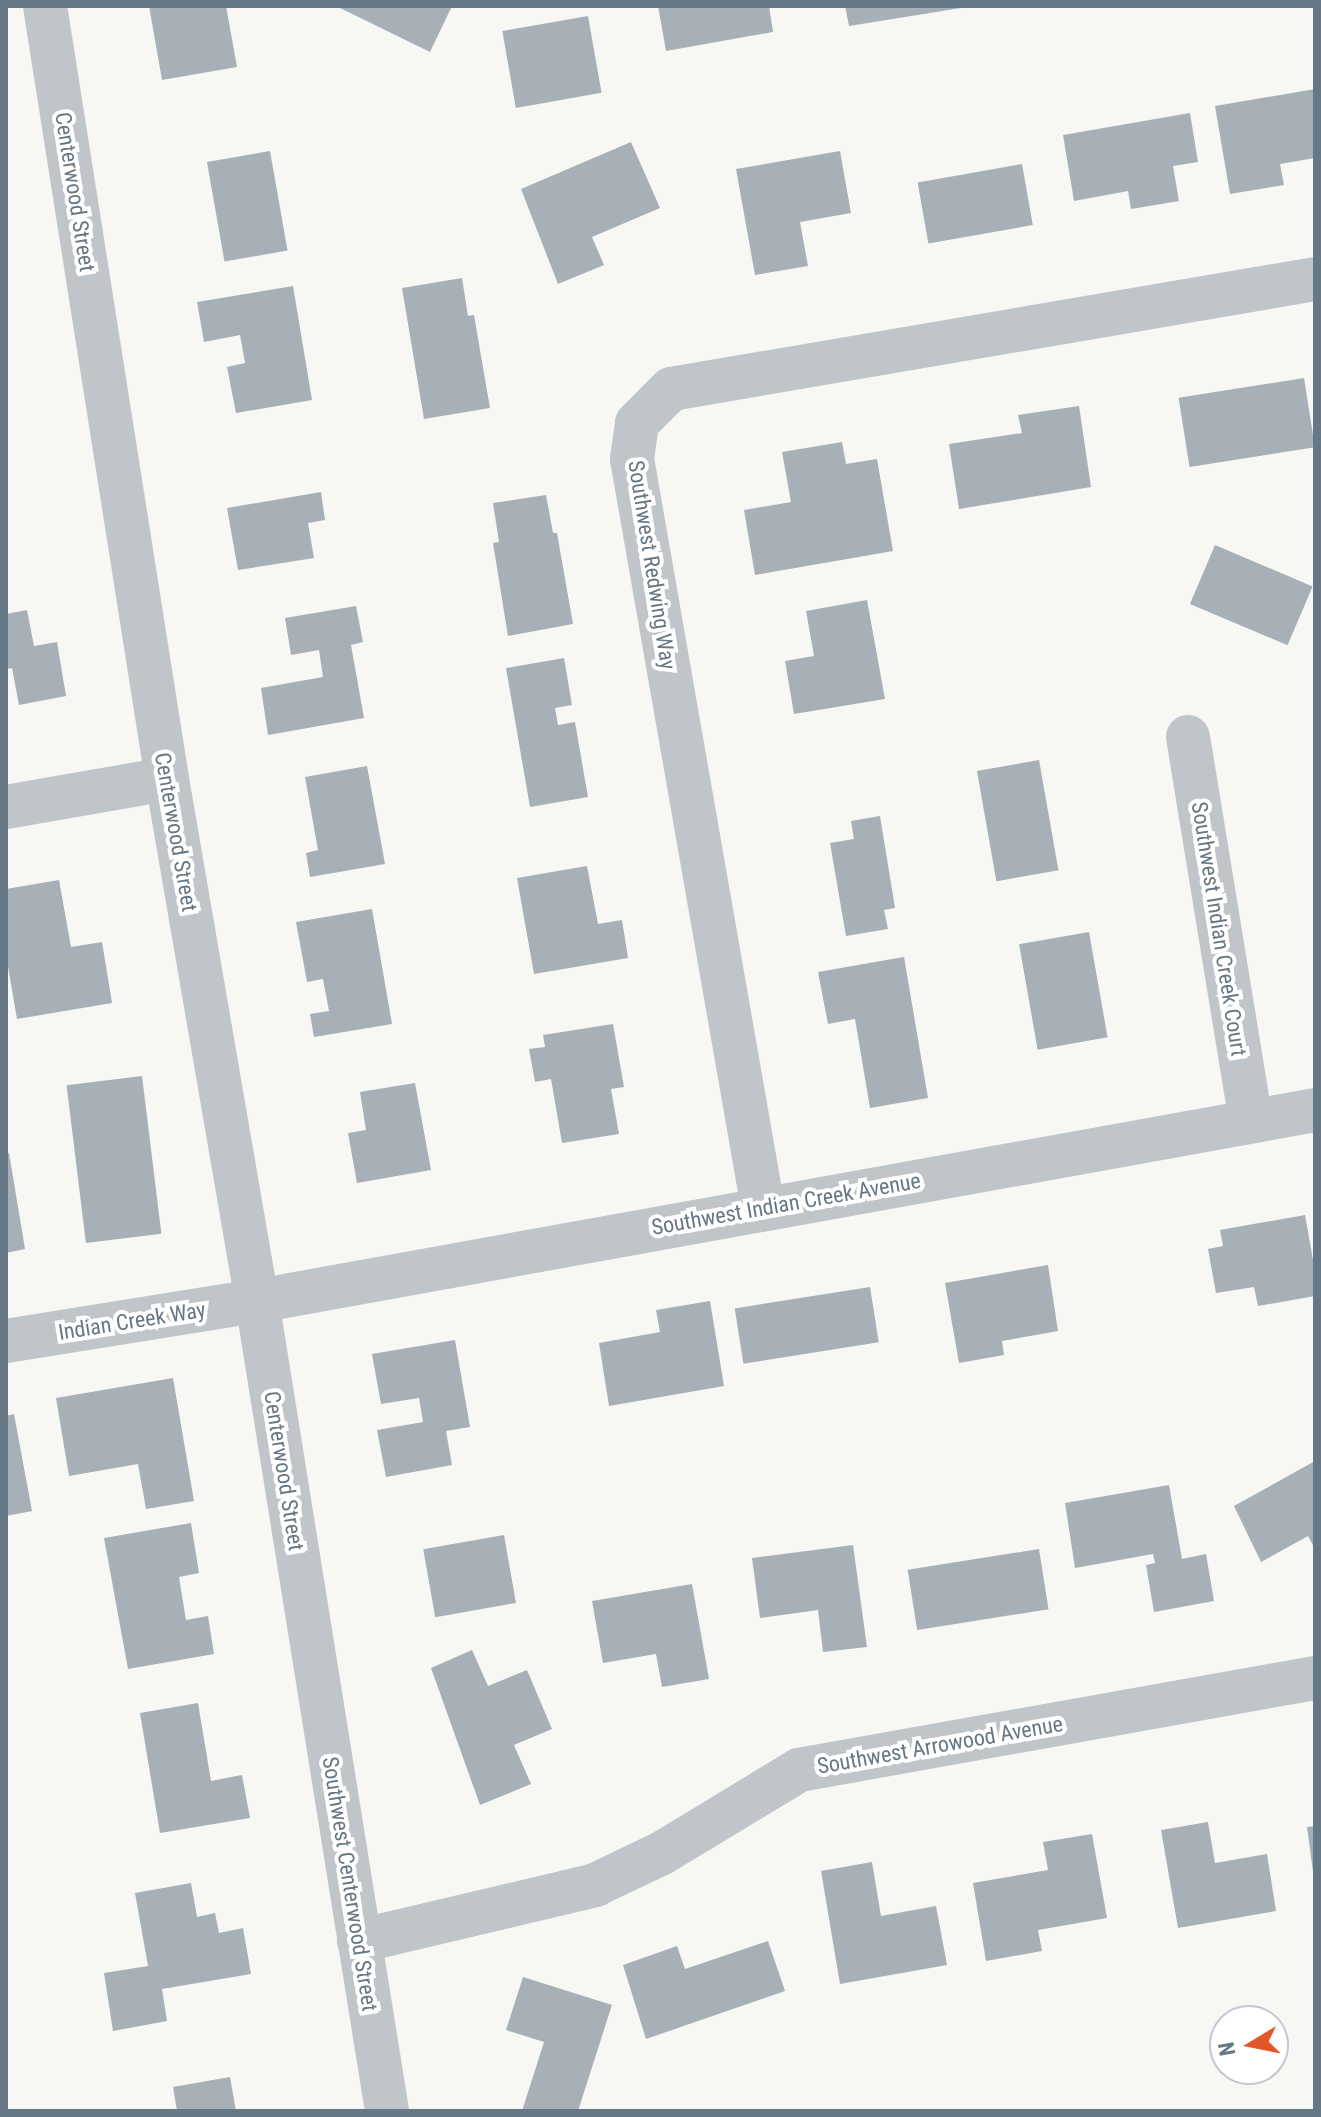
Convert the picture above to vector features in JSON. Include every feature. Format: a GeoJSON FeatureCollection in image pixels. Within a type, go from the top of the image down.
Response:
{"type":"FeatureCollection","features":[{"type":"Feature","properties":{"kind":"street","name":"Centerwood Street"},"geometry":{"type":"LineString","coordinates":[[45,6],[167,779],[257,1301],[314,1657]]}},
{"type":"Feature","properties":{"kind":"street","name":"Southwest Redwing Way"},"geometry":{"type":"LineString","coordinates":[[763,1208],[632,459],[637,423],[671,389],[1315,279]]}},
{"type":"Feature","properties":{"kind":"street","name":"Southwest Indian Creek Court"},"geometry":{"type":"LineString","coordinates":[[1188,737],[1251,1120]]}},
{"type":"Feature","properties":{"kind":"street"},"geometry":{"type":"LineString","coordinates":[[6,807],[167,779]]}},
{"type":"Feature","properties":{"kind":"street","name":"Southwest Indian Creek Avenue"},"geometry":{"type":"LineString","coordinates":[[257,1301],[1315,1110]]}},
{"type":"Feature","properties":{"kind":"street","name":"Indian Creek Way"},"geometry":{"type":"LineString","coordinates":[[6,1341],[257,1301]]}},
{"type":"Feature","properties":{"kind":"street","name":"Southwest Centerwood Street"},"geometry":{"type":"LineString","coordinates":[[314,1657],[387,2111]]}},
{"type":"Feature","properties":{"kind":"street","name":"Southwest Arrowood Avenue"},"geometry":{"type":"LineString","coordinates":[[359,1941],[595,1885],[662,1853],[799,1770],[1315,1678]]}},
{"type":"Feature","properties":{"kind":"building"},"geometry":{"type":"Polygon","coordinates":[[[149,6],[226,6],[237,67],[162,80],[149,6]]]}},
{"type":"Feature","properties":{"kind":"building"},"geometry":{"type":"Polygon","coordinates":[[[336,6],[452,6],[430,52],[336,6]]]}},
{"type":"Feature","properties":{"kind":"building"},"geometry":{"type":"Polygon","coordinates":[[[658,6],[769,6],[773,32],[666,51],[658,6]]]}},
{"type":"Feature","properties":{"kind":"building"},"geometry":{"type":"Polygon","coordinates":[[[845,6],[960,6],[961,8],[849,26],[845,6]]]}},
{"type":"Feature","properties":{"kind":"building"},"geometry":{"type":"Polygon","coordinates":[[[588,16],[602,93],[516,108],[502,31],[588,16]]]}},
{"type":"Feature","properties":{"kind":"building"},"geometry":{"type":"Polygon","coordinates":[[[1315,89],[1315,158],[1280,164],[1284,185],[1230,194],[1215,106],[1315,89]]]}},
{"type":"Feature","properties":{"kind":"building"},"geometry":{"type":"Polygon","coordinates":[[[1190,113],[1198,162],[1173,166],[1179,201],[1131,209],[1128,191],[1074,201],[1063,135],[1190,113]]]}},
{"type":"Feature","properties":{"kind":"building"},"geometry":{"type":"Polygon","coordinates":[[[631,142],[660,208],[592,237],[604,265],[558,284],[521,189],[631,142]]]}},
{"type":"Feature","properties":{"kind":"building"},"geometry":{"type":"Polygon","coordinates":[[[270,151],[288,250],[225,262],[207,162],[270,151]]]}},
{"type":"Feature","properties":{"kind":"building"},"geometry":{"type":"Polygon","coordinates":[[[840,151],[851,213],[800,222],[808,266],[755,275],[736,169],[840,151]]]}},
{"type":"Feature","properties":{"kind":"building"},"geometry":{"type":"Polygon","coordinates":[[[1022,164],[1033,225],[928,243],[918,182],[1022,164]]]}},
{"type":"Feature","properties":{"kind":"building"},"geometry":{"type":"Polygon","coordinates":[[[462,278],[468,316],[474,315],[490,408],[424,419],[402,288],[462,278]]]}},
{"type":"Feature","properties":{"kind":"building"},"geometry":{"type":"Polygon","coordinates":[[[293,286],[312,400],[236,413],[227,367],[245,363],[240,335],[204,342],[197,302],[293,286]]]}},
{"type":"Feature","properties":{"kind":"building"},"geometry":{"type":"Polygon","coordinates":[[[1304,378],[1315,447],[1190,467],[1179,398],[1304,378]]]}},
{"type":"Feature","properties":{"kind":"building"},"geometry":{"type":"Polygon","coordinates":[[[1079,406],[1091,487],[959,509],[949,444],[1022,433],[1018,415],[1079,406]]]}},
{"type":"Feature","properties":{"kind":"building"},"geometry":{"type":"Polygon","coordinates":[[[842,442],[846,464],[877,459],[893,551],[755,575],[744,510],[791,502],[782,452],[842,442]]]}},
{"type":"Feature","properties":{"kind":"building"},"geometry":{"type":"Polygon","coordinates":[[[321,492],[325,520],[308,523],[314,558],[238,570],[227,508],[321,492]]]}},
{"type":"Feature","properties":{"kind":"building"},"geometry":{"type":"Polygon","coordinates":[[[546,495],[553,533],[557,533],[573,624],[508,636],[493,543],[499,542],[493,503],[546,495]]]}},
{"type":"Feature","properties":{"kind":"building"},"geometry":{"type":"Polygon","coordinates":[[[1215,545],[1313,586],[1288,645],[1190,604],[1215,545]]]}},
{"type":"Feature","properties":{"kind":"building"},"geometry":{"type":"Polygon","coordinates":[[[867,600],[885,699],[794,714],[785,661],[814,656],[806,611],[867,600]]]}},
{"type":"Feature","properties":{"kind":"building"},"geometry":{"type":"Polygon","coordinates":[[[356,606],[363,642],[351,645],[364,718],[268,735],[261,688],[323,677],[319,650],[291,655],[285,618],[356,606]]]}},
{"type":"Feature","properties":{"kind":"building"},"geometry":{"type":"Polygon","coordinates":[[[27,610],[34,646],[57,642],[66,696],[19,705],[12,668],[6,669],[6,614],[27,610]]]}},
{"type":"Feature","properties":{"kind":"building"},"geometry":{"type":"Polygon","coordinates":[[[564,658],[572,705],[555,708],[558,725],[575,722],[588,797],[530,807],[506,668],[564,658]]]}},
{"type":"Feature","properties":{"kind":"building"},"geometry":{"type":"Polygon","coordinates":[[[1039,760],[1058,870],[996,881],[977,771],[1039,760]]]}},
{"type":"Feature","properties":{"kind":"building"},"geometry":{"type":"Polygon","coordinates":[[[367,766],[385,864],[310,877],[306,853],[318,850],[305,777],[367,766]]]}},
{"type":"Feature","properties":{"kind":"building"},"geometry":{"type":"Polygon","coordinates":[[[880,816],[895,908],[884,910],[888,929],[846,936],[830,843],[854,839],[851,821],[880,816]]]}},
{"type":"Feature","properties":{"kind":"building"},"geometry":{"type":"Polygon","coordinates":[[[587,866],[598,924],[622,920],[628,958],[534,974],[517,878],[587,866]]]}},
{"type":"Feature","properties":{"kind":"building"},"geometry":{"type":"Polygon","coordinates":[[[59,880],[71,947],[102,942],[112,1003],[17,1019],[6,955],[6,889],[59,880]]]}},
{"type":"Feature","properties":{"kind":"building"},"geometry":{"type":"Polygon","coordinates":[[[372,909],[392,1024],[314,1037],[310,1014],[329,1011],[323,979],[307,982],[296,922],[372,909]]]}},
{"type":"Feature","properties":{"kind":"building"},"geometry":{"type":"Polygon","coordinates":[[[1089,932],[1108,1037],[1038,1050],[1019,944],[1089,932]]]}},
{"type":"Feature","properties":{"kind":"building"},"geometry":{"type":"Polygon","coordinates":[[[904,957],[928,1098],[870,1108],[855,1019],[828,1024],[818,972],[904,957]]]}},
{"type":"Feature","properties":{"kind":"building"},"geometry":{"type":"Polygon","coordinates":[[[613,1024],[624,1087],[611,1089],[619,1134],[562,1143],[551,1079],[535,1082],[529,1049],[545,1047],[543,1035],[613,1024]]]}},
{"type":"Feature","properties":{"kind":"building"},"geometry":{"type":"Polygon","coordinates":[[[142,1076],[161,1234],[86,1243],[67,1085],[142,1076]]]}},
{"type":"Feature","properties":{"kind":"building"},"geometry":{"type":"Polygon","coordinates":[[[415,1083],[431,1170],[357,1183],[348,1133],[366,1130],[360,1092],[415,1083]]]}},
{"type":"Feature","properties":{"kind":"building"},"geometry":{"type":"Polygon","coordinates":[[[9,1153],[25,1249],[6,1253],[6,1154],[9,1153]]]}},
{"type":"Feature","properties":{"kind":"building"},"geometry":{"type":"Polygon","coordinates":[[[1305,1215],[1315,1271],[1315,1296],[1258,1306],[1254,1287],[1216,1293],[1208,1249],[1223,1246],[1220,1230],[1305,1215]]]}},
{"type":"Feature","properties":{"kind":"building"},"geometry":{"type":"Polygon","coordinates":[[[1048,1265],[1058,1331],[1002,1341],[1004,1355],[959,1363],[945,1283],[1048,1265]]]}},
{"type":"Feature","properties":{"kind":"building"},"geometry":{"type":"Polygon","coordinates":[[[870,1287],[879,1342],[743,1364],[735,1308],[870,1287]]]}},
{"type":"Feature","properties":{"kind":"building"},"geometry":{"type":"Polygon","coordinates":[[[710,1301],[724,1386],[609,1406],[599,1343],[660,1332],[656,1310],[710,1301]]]}},
{"type":"Feature","properties":{"kind":"building"},"geometry":{"type":"Polygon","coordinates":[[[455,1340],[470,1427],[446,1431],[452,1465],[386,1477],[377,1430],[423,1422],[419,1398],[381,1404],[372,1354],[455,1340]]]}},
{"type":"Feature","properties":{"kind":"building"},"geometry":{"type":"Polygon","coordinates":[[[173,1378],[194,1501],[146,1509],[138,1464],[69,1476],[56,1398],[173,1378]]]}},
{"type":"Feature","properties":{"kind":"building"},"geometry":{"type":"Polygon","coordinates":[[[14,1414],[32,1511],[6,1516],[6,1416],[14,1414]]]}},
{"type":"Feature","properties":{"kind":"building"},"geometry":{"type":"Polygon","coordinates":[[[1315,1461],[1315,1549],[1308,1536],[1261,1562],[1234,1506],[1315,1461]]]}},
{"type":"Feature","properties":{"kind":"building"},"geometry":{"type":"Polygon","coordinates":[[[1169,1485],[1182,1559],[1206,1554],[1214,1601],[1154,1612],[1146,1565],[1155,1563],[1153,1554],[1075,1568],[1065,1503],[1169,1485]]]}},
{"type":"Feature","properties":{"kind":"building"},"geometry":{"type":"Polygon","coordinates":[[[191,1523],[199,1573],[179,1577],[186,1620],[208,1616],[214,1654],[128,1669],[104,1538],[191,1523]]]}},
{"type":"Feature","properties":{"kind":"building"},"geometry":{"type":"Polygon","coordinates":[[[504,1535],[516,1603],[435,1617],[423,1549],[504,1535]]]}},
{"type":"Feature","properties":{"kind":"building"},"geometry":{"type":"Polygon","coordinates":[[[853,1545],[867,1647],[823,1652],[818,1610],[760,1618],[752,1558],[853,1545]]]}},
{"type":"Feature","properties":{"kind":"building"},"geometry":{"type":"Polygon","coordinates":[[[1039,1549],[1049,1609],[917,1630],[908,1570],[1039,1549]]]}},
{"type":"Feature","properties":{"kind":"building"},"geometry":{"type":"Polygon","coordinates":[[[692,1584],[709,1679],[662,1687],[656,1654],[603,1663],[592,1601],[692,1584]]]}},
{"type":"Feature","properties":{"kind":"building"},"geometry":{"type":"Polygon","coordinates":[[[472,1650],[488,1686],[527,1670],[552,1729],[514,1745],[531,1784],[480,1805],[431,1668],[472,1650]]]}},
{"type":"Feature","properties":{"kind":"building"},"geometry":{"type":"Polygon","coordinates":[[[198,1703],[211,1781],[242,1775],[250,1818],[160,1833],[140,1713],[198,1703]]]}},
{"type":"Feature","properties":{"kind":"building"},"geometry":{"type":"Polygon","coordinates":[[[1208,1822],[1215,1863],[1267,1854],[1276,1911],[1178,1928],[1161,1830],[1208,1822]]]}},
{"type":"Feature","properties":{"kind":"building"},"geometry":{"type":"Polygon","coordinates":[[[1315,1826],[1315,1872],[1313,1872],[1307,1827],[1315,1826]]]}},
{"type":"Feature","properties":{"kind":"building"},"geometry":{"type":"Polygon","coordinates":[[[1092,1834],[1107,1918],[1038,1930],[1042,1951],[986,1961],[973,1883],[1048,1870],[1043,1842],[1092,1834]]]}},
{"type":"Feature","properties":{"kind":"building"},"geometry":{"type":"Polygon","coordinates":[[[872,1862],[881,1916],[936,1906],[947,1965],[840,1984],[821,1871],[872,1862]]]}},
{"type":"Feature","properties":{"kind":"building"},"geometry":{"type":"Polygon","coordinates":[[[191,1883],[197,1917],[215,1913],[219,1933],[243,1928],[251,1974],[162,1989],[167,2021],[113,2031],[104,1973],[148,1966],[135,1893],[191,1883]]]}},
{"type":"Feature","properties":{"kind":"building"},"geometry":{"type":"Polygon","coordinates":[[[768,1941],[785,1991],[646,2039],[623,1965],[677,1946],[685,1969],[768,1941]]]}},
{"type":"Feature","properties":{"kind":"building"},"geometry":{"type":"Polygon","coordinates":[[[523,1977],[612,2005],[578,2111],[522,2111],[544,2042],[506,2030],[523,1977]]]}},
{"type":"Feature","properties":{"kind":"building"},"geometry":{"type":"Polygon","coordinates":[[[230,2077],[236,2111],[177,2111],[173,2087],[230,2077]]]}}]}
